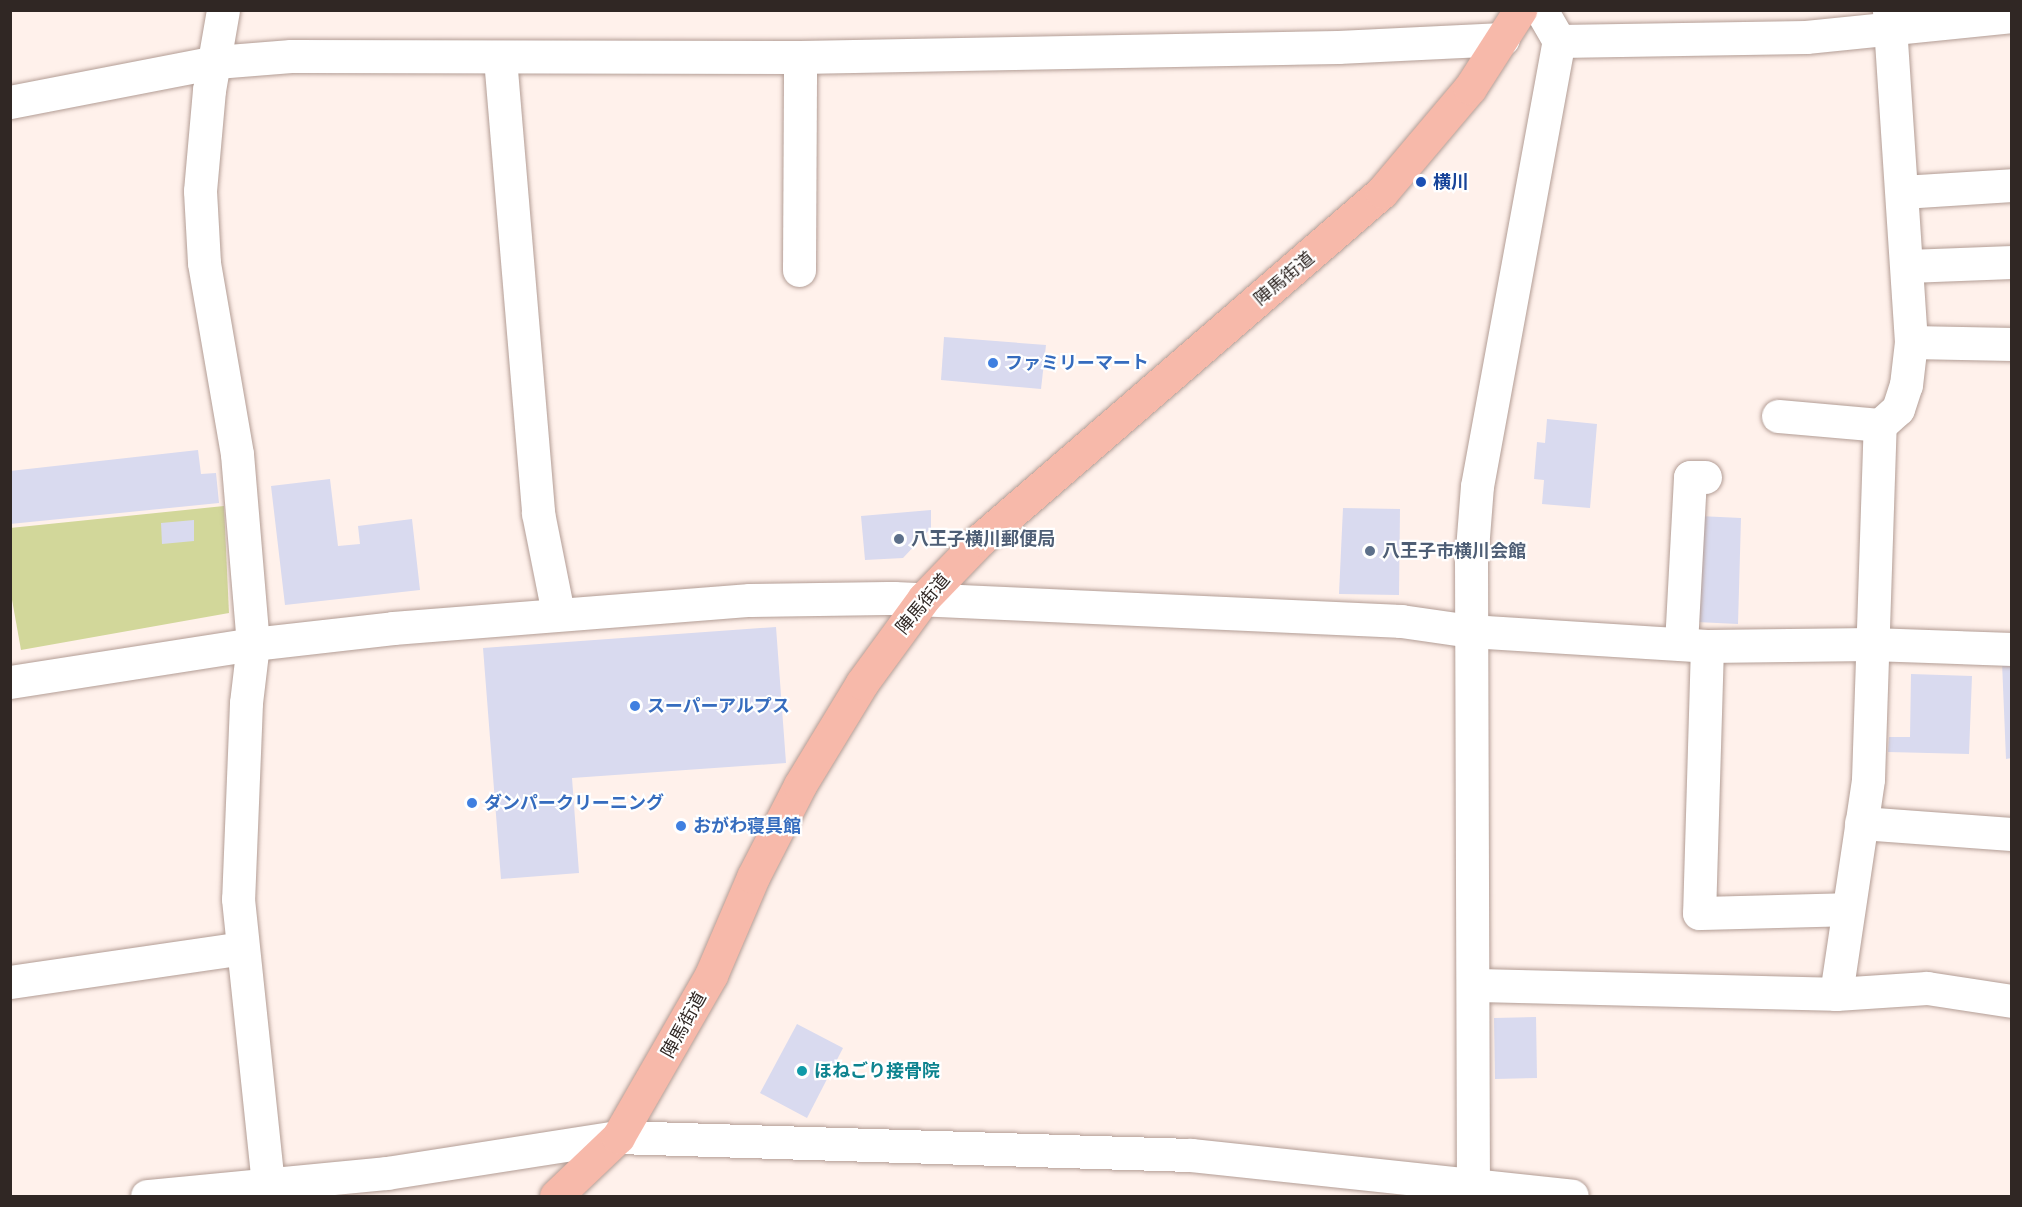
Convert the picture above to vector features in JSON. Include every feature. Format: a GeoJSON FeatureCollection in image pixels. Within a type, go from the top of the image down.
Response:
{"type":"FeatureCollection","features":[{"type":"Feature","properties":{"kind":"main road","name":"陣馬街道"},"geometry":{"type":"LineString","coordinates":[[556,1197],[618,1137],[711,975],[753,877],[800,785],[862,683],[924,598],[981,539],[1382,192],[1470,88],[1520,10]]}},
{"type":"Feature","properties":{"kind":"street"},"geometry":{"type":"LineString","coordinates":[[223,10],[216,62],[208,90],[200,191],[204,263],[237,454],[253,644],[239,842],[242,948],[268,1191]]}},
{"type":"Feature","properties":{"kind":"street"},"geometry":{"type":"LineString","coordinates":[[1473,1191],[1474,985],[1470,631],[1477,486],[1559,41],[1541,10]]}},
{"type":"Feature","properties":{"kind":"street"},"geometry":{"type":"LineString","coordinates":[[1559,41],[1806,37],[1889,20],[2012,16]]}},
{"type":"Feature","properties":{"kind":"street"},"geometry":{"type":"LineString","coordinates":[[1778,416],[1880,424],[1898,409],[1906,385],[1911,342],[1908,266],[1889,20]]}},
{"type":"Feature","properties":{"kind":"street"},"geometry":{"type":"LineString","coordinates":[[10,102],[216,62],[291,56],[800,57],[1338,47],[1503,39]]}},
{"type":"Feature","properties":{"kind":"street"},"geometry":{"type":"LineString","coordinates":[[799,270],[800,57]]}},
{"type":"Feature","properties":{"kind":"street"},"geometry":{"type":"LineString","coordinates":[[500,58],[538,513],[558,613]]}},
{"type":"Feature","properties":{"kind":"street"},"geometry":{"type":"LineString","coordinates":[[1902,192],[2012,185]]}},
{"type":"Feature","properties":{"kind":"street"},"geometry":{"type":"LineString","coordinates":[[1908,266],[2012,262]]}},
{"type":"Feature","properties":{"kind":"street"},"geometry":{"type":"LineString","coordinates":[[1911,342],[2012,344]]}},
{"type":"Feature","properties":{"kind":"street"},"geometry":{"type":"LineString","coordinates":[[1836,994],[1868,779],[1880,424]]}},
{"type":"Feature","properties":{"kind":"street"},"geometry":{"type":"LineString","coordinates":[[1705,477],[1690,477],[1699,913],[1847,909]]}},
{"type":"Feature","properties":{"kind":"street"},"geometry":{"type":"LineString","coordinates":[[10,682],[253,644],[558,613],[750,600],[924,598],[1401,621],[1470,631],[1694,645],[1871,644],[2012,649]]}},
{"type":"Feature","properties":{"kind":"street"},"geometry":{"type":"LineString","coordinates":[[1861,823],[2012,834]]}},
{"type":"Feature","properties":{"kind":"street"},"geometry":{"type":"LineString","coordinates":[[10,982],[242,948]]}},
{"type":"Feature","properties":{"kind":"street"},"geometry":{"type":"LineString","coordinates":[[1474,985],[1836,994],[1927,988],[2012,1001]]}},
{"type":"Feature","properties":{"kind":"street"},"geometry":{"type":"LineString","coordinates":[[147,1197],[268,1191],[618,1137],[1191,1155],[1473,1191],[1572,1197]]}},
{"type":"Feature","properties":{"kind":"green space"},"geometry":{"type":"Polygon","coordinates":[[[224,506],[229,613],[21,650],[11,594],[10,528],[224,506]]]}},
{"type":"Feature","properties":{"kind":"building","name":"ファミリーマート"},"geometry":{"type":"Polygon","coordinates":[[[944,337],[1046,345],[1041,389],[941,380],[944,337]]]}},
{"type":"Feature","properties":{"kind":"building"},"geometry":{"type":"Polygon","coordinates":[[[1547,419],[1597,424],[1590,508],[1542,504],[1544,480],[1534,479],[1537,442],[1545,443],[1547,419]]]}},
{"type":"Feature","properties":{"kind":"building"},"geometry":{"type":"Polygon","coordinates":[[[198,450],[201,474],[216,473],[219,503],[10,524],[10,471],[198,450]]]}},
{"type":"Feature","properties":{"kind":"building"},"geometry":{"type":"Polygon","coordinates":[[[330,479],[338,546],[360,544],[358,526],[412,519],[420,590],[285,605],[271,486],[330,479]]]}},
{"type":"Feature","properties":{"kind":"building","name":"八王子市横川会館"},"geometry":{"type":"Polygon","coordinates":[[[1343,508],[1400,509],[1399,595],[1339,594],[1343,508]]]}},
{"type":"Feature","properties":{"kind":"building"},"geometry":{"type":"Polygon","coordinates":[[[931,510],[931,528],[903,558],[865,560],[861,516],[931,510]]]}},
{"type":"Feature","properties":{"kind":"building"},"geometry":{"type":"Polygon","coordinates":[[[1699,516],[1741,518],[1738,624],[1696,622],[1699,516]]]}},
{"type":"Feature","properties":{"kind":"building"},"geometry":{"type":"Polygon","coordinates":[[[194,520],[194,541],[162,544],[161,523],[194,520]]]}},
{"type":"Feature","properties":{"kind":"building","name":"スーパーアルプス"},"geometry":{"type":"Polygon","coordinates":[[[776,627],[786,763],[572,778],[579,873],[501,879],[483,648],[776,627]]]}},
{"type":"Feature","properties":{"kind":"building"},"geometry":{"type":"Polygon","coordinates":[[[2012,661],[2012,758],[2006,759],[2002,662],[2012,661]]]}},
{"type":"Feature","properties":{"kind":"building"},"geometry":{"type":"Polygon","coordinates":[[[1911,674],[1972,676],[1969,754],[1888,752],[1889,737],[1910,737],[1911,674]]]}},
{"type":"Feature","properties":{"kind":"building"},"geometry":{"type":"Polygon","coordinates":[[[1536,1017],[1537,1078],[1495,1079],[1494,1018],[1536,1017]]]}},
{"type":"Feature","properties":{"kind":"building","name":"ほねごり接骨院"},"geometry":{"type":"Polygon","coordinates":[[[797,1024],[843,1048],[807,1118],[760,1093],[797,1024]]]}},
{"type":"Feature","properties":{"kind":"place","name":"横川"},"geometry":{"type":"Point","coordinates":[1421,182]}},
{"type":"Feature","properties":{"kind":"place","name":"ファミリーマート"},"geometry":{"type":"Point","coordinates":[993,363]}},
{"type":"Feature","properties":{"kind":"place","name":"八王子横川郵便局"},"geometry":{"type":"Point","coordinates":[899,539]}},
{"type":"Feature","properties":{"kind":"place","name":"八王子市横川会館"},"geometry":{"type":"Point","coordinates":[1370,551]}},
{"type":"Feature","properties":{"kind":"place","name":"スーパーアルプス"},"geometry":{"type":"Point","coordinates":[635,706]}},
{"type":"Feature","properties":{"kind":"place","name":"ダンパークリーニング"},"geometry":{"type":"Point","coordinates":[472,803]}},
{"type":"Feature","properties":{"kind":"place","name":"おがわ寝具館"},"geometry":{"type":"Point","coordinates":[681,826]}},
{"type":"Feature","properties":{"kind":"place","name":"ほねごり接骨院"},"geometry":{"type":"Point","coordinates":[802,1071]}}]}
